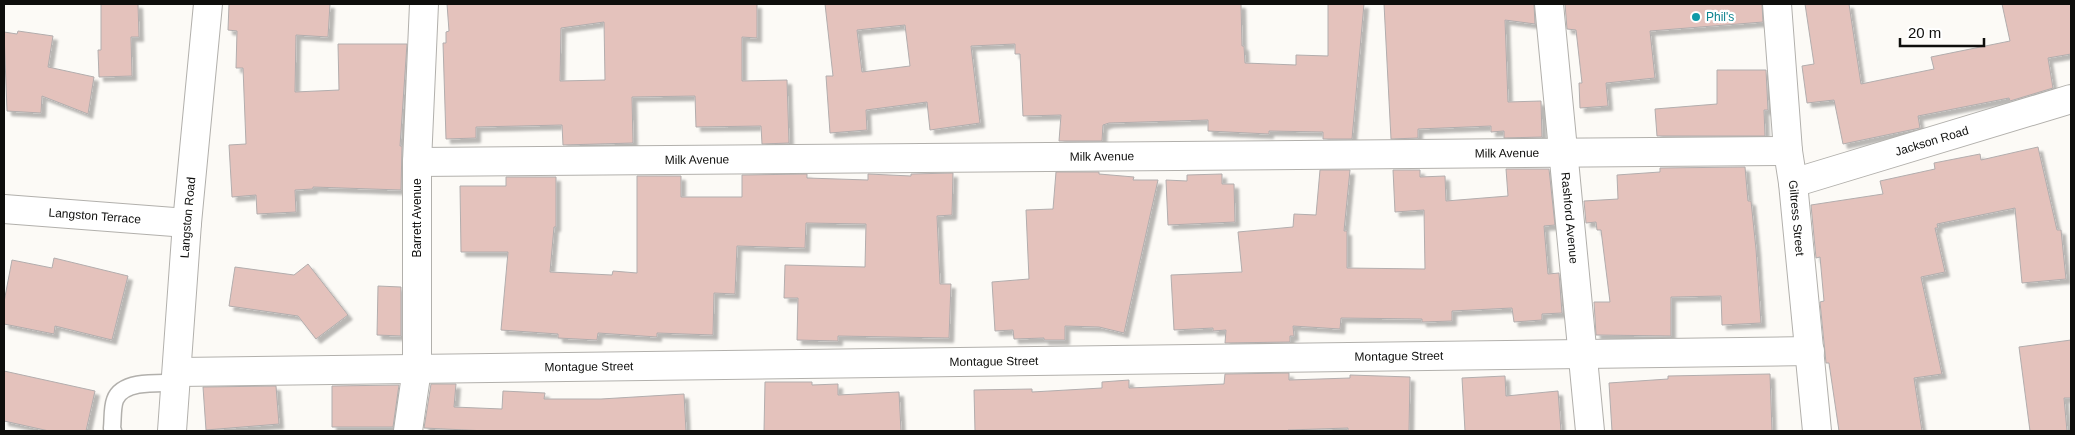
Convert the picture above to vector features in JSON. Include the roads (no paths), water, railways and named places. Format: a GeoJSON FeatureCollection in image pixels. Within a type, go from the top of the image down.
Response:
{"type":"FeatureCollection","features":[{"type":"Feature","properties":{"kind":"street","name":"Langston Road"},"geometry":{"type":"LineString","coordinates":[[172,431],[186,223],[208,4]]}},
{"type":"Feature","properties":{"kind":"street","name":"Barrett Avenue"},"geometry":{"type":"LineString","coordinates":[[408,431],[416,369],[417,162],[424,4]]}},
{"type":"Feature","properties":{"kind":"street","name":"Rashford Avenue"},"geometry":{"type":"LineString","coordinates":[[1549,4],[1590,431]]}},
{"type":"Feature","properties":{"kind":"street","name":"Giltress Street"},"geometry":{"type":"LineString","coordinates":[[1777,4],[1788,151],[1817,431]]}},
{"type":"Feature","properties":{"kind":"street","name":"Jackson Road"},"geometry":{"type":"LineString","coordinates":[[1792,183],[2070,107]]}},
{"type":"Feature","properties":{"kind":"street","name":"Milk Avenue"},"geometry":{"type":"LineString","coordinates":[[417,162],[1788,151]]}},
{"type":"Feature","properties":{"kind":"street","name":"Langston Terrace"},"geometry":{"type":"LineString","coordinates":[[4,209],[186,223]]}},
{"type":"Feature","properties":{"kind":"street","name":"Montague Street"},"geometry":{"type":"LineString","coordinates":[[177,378],[416,369],[1810,352]]}},
{"type":"Feature","properties":{"kind":"lane"},"geometry":{"type":"LineString","coordinates":[[113,431],[115,399],[124,390],[143,384],[177,378]]}},
{"type":"Feature","properties":{"kind":"place","name":"Phil's"},"geometry":{"type":"Point","coordinates":[1696,17]}}]}
